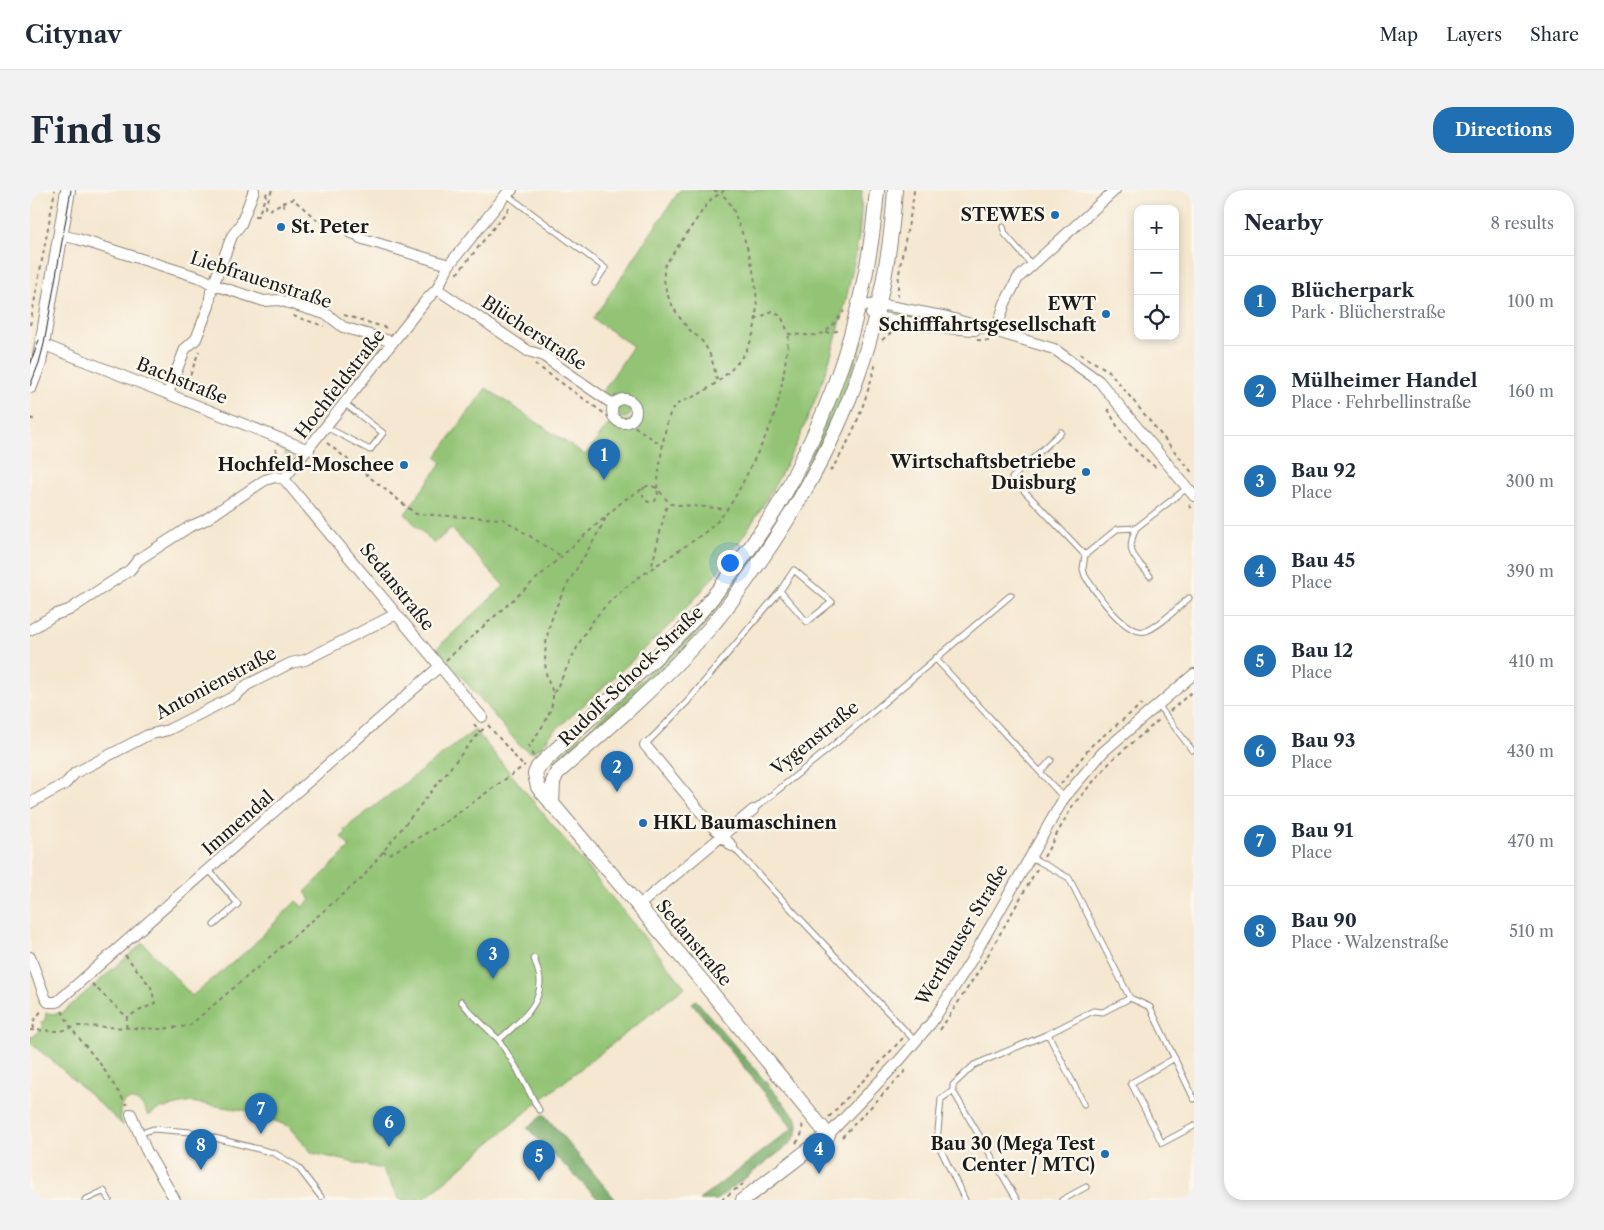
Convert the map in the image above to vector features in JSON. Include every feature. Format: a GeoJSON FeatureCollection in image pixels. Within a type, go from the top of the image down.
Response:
{"type":"FeatureCollection","features":[{"type":"Feature","properties":{"kind":"main road"},"geometry":{"type":"LineString","coordinates":[[30,386],[39,363],[68,190]]}},
{"type":"Feature","properties":{"kind":"main road","name":"Rudolf-Schock-Straße"},"geometry":{"type":"LineString","coordinates":[[535,774],[538,767],[695,618],[735,569],[780,504],[808,448],[842,367],[854,307],[874,229],[877,190]]}},
{"type":"Feature","properties":{"kind":"main road","name":"Rudolf-Schock-Straße"},"geometry":{"type":"LineString","coordinates":[[552,805],[553,782],[557,774],[657,682],[708,630],[749,577],[794,512],[848,405],[868,349],[878,310],[892,231],[895,190]]}},
{"type":"Feature","properties":{"kind":"main road"},"geometry":{"type":"LineString","coordinates":[[30,359],[42,344]]}},
{"type":"Feature","properties":{"kind":"main road","name":"Sedanstraße"},"geometry":{"type":"LineString","coordinates":[[535,774],[538,787],[552,805],[835,1136]]}},
{"type":"Feature","properties":{"kind":"main road","name":"Werthauser Straße"},"geometry":{"type":"LineString","coordinates":[[743,1200],[835,1136]]}},
{"type":"Feature","properties":{"kind":"street"},"geometry":{"type":"LineString","coordinates":[[168,393],[185,349],[196,339],[210,306],[211,291],[232,236],[241,224],[254,190]]}},
{"type":"Feature","properties":{"kind":"street"},"geometry":{"type":"LineString","coordinates":[[996,331],[1006,302],[1018,278],[1115,190]]}},
{"type":"Feature","properties":{"kind":"street","name":"Hochfeldstraße"},"geometry":{"type":"LineString","coordinates":[[284,479],[309,450],[325,427],[427,299],[437,289],[449,265],[508,192]]}},
{"type":"Feature","properties":{"kind":"street","name":"Liebfrauenstraße"},"geometry":{"type":"LineString","coordinates":[[60,235],[201,278],[214,285],[264,301],[279,300],[328,315],[343,327],[393,342]]}},
{"type":"Feature","properties":{"kind":"street"},"geometry":{"type":"LineString","coordinates":[[360,238],[449,265]]}},
{"type":"Feature","properties":{"kind":"street","name":"Blücherstraße"},"geometry":{"type":"LineString","coordinates":[[437,289],[528,351],[542,355],[610,403],[614,417],[620,422],[628,422]]}},
{"type":"Feature","properties":{"kind":"street"},"geometry":{"type":"LineString","coordinates":[[854,307],[947,317],[1054,349],[1099,381],[1187,492]]}},
{"type":"Feature","properties":{"kind":"street","name":"Bachstraße"},"geometry":{"type":"LineString","coordinates":[[42,344],[309,450]]}},
{"type":"Feature","properties":{"kind":"street"},"geometry":{"type":"LineString","coordinates":[[610,403],[623,399],[630,401],[635,406],[634,419],[628,422]]}},
{"type":"Feature","properties":{"kind":"street"},"geometry":{"type":"LineString","coordinates":[[30,630],[54,615],[68,610],[130,570],[138,560],[189,527],[206,520],[265,480],[275,477],[284,479]]}},
{"type":"Feature","properties":{"kind":"street","name":"Sedanstraße"},"geometry":{"type":"LineString","coordinates":[[284,479],[482,717]]}},
{"type":"Feature","properties":{"kind":"street","name":"Antonienstraße"},"geometry":{"type":"LineString","coordinates":[[30,802],[65,784],[75,773],[140,739],[168,730],[235,696],[247,686],[291,662],[305,660],[396,614]]}},
{"type":"Feature","properties":{"kind":"street","name":"Immendal"},"geometry":{"type":"LineString","coordinates":[[53,1002],[209,870],[439,667]]}},
{"type":"Feature","properties":{"kind":"street","name":"Werthauser Straße"},"geometry":{"type":"LineString","coordinates":[[835,1136],[932,1022],[969,964],[1064,798],[1103,752],[1194,674]]}},
{"type":"Feature","properties":{"kind":"street"},"geometry":{"type":"LineString","coordinates":[[645,745],[732,846]]}},
{"type":"Feature","properties":{"kind":"street","name":"Vygenstraße"},"geometry":{"type":"LineString","coordinates":[[638,906],[753,810]]}},
{"type":"Feature","properties":{"kind":"street"},"geometry":{"type":"LineString","coordinates":[[30,957],[53,1002]]}},
{"type":"Feature","properties":{"kind":"street"},"geometry":{"type":"LineString","coordinates":[[131,1114],[146,1150],[175,1200]]}},
{"type":"Feature","properties":{"kind":"lane"},"geometry":{"type":"LineString","coordinates":[[508,192],[515,201],[605,268],[595,282]]}},
{"type":"Feature","properties":{"kind":"lane"},"geometry":{"type":"LineString","coordinates":[[1004,227],[1005,234],[1032,265]]}},
{"type":"Feature","properties":{"kind":"lane"},"geometry":{"type":"LineString","coordinates":[[349,235],[360,238]]}},
{"type":"Feature","properties":{"kind":"lane"},"geometry":{"type":"LineString","coordinates":[[325,427],[370,450],[379,439],[383,433],[344,403]]}},
{"type":"Feature","properties":{"kind":"lane"},"geometry":{"type":"LineString","coordinates":[[1061,432],[1012,478],[1085,555]]}},
{"type":"Feature","properties":{"kind":"lane"},"geometry":{"type":"LineString","coordinates":[[1150,576],[1130,550],[1130,541],[1136,528],[1187,492]]}},
{"type":"Feature","properties":{"kind":"lane"},"geometry":{"type":"LineString","coordinates":[[1136,528],[1117,529],[1085,555],[1083,569],[1085,576],[1118,619],[1128,628],[1138,631],[1146,631],[1153,627],[1189,598]]}},
{"type":"Feature","properties":{"kind":"lane"},"geometry":{"type":"LineString","coordinates":[[645,745],[688,701],[780,591],[794,570],[832,602],[807,622],[780,591]]}},
{"type":"Feature","properties":{"kind":"lane","name":"Vygenstraße"},"geometry":{"type":"LineString","coordinates":[[753,810],[830,748],[1011,594]]}},
{"type":"Feature","properties":{"kind":"lane"},"geometry":{"type":"LineString","coordinates":[[935,658],[1064,798]]}},
{"type":"Feature","properties":{"kind":"lane"},"geometry":{"type":"LineString","coordinates":[[1158,706],[1192,750]]}},
{"type":"Feature","properties":{"kind":"lane"},"geometry":{"type":"LineString","coordinates":[[1040,772],[1051,760]]}},
{"type":"Feature","properties":{"kind":"lane"},"geometry":{"type":"LineString","coordinates":[[732,846],[915,1041]]}},
{"type":"Feature","properties":{"kind":"lane"},"geometry":{"type":"LineString","coordinates":[[1030,857],[1069,878],[1130,998],[1150,1006],[1194,1099]]}},
{"type":"Feature","properties":{"kind":"lane"},"geometry":{"type":"LineString","coordinates":[[209,870],[238,904],[214,925]]}},
{"type":"Feature","properties":{"kind":"lane"},"geometry":{"type":"LineString","coordinates":[[499,1040],[528,1014],[536,1000],[540,981],[534,958]]}},
{"type":"Feature","properties":{"kind":"lane"},"geometry":{"type":"LineString","coordinates":[[1017,1200],[953,1091],[953,1085],[974,1065],[1048,1034],[1093,1011],[1103,1012],[1130,998]]}},
{"type":"Feature","properties":{"kind":"lane"},"geometry":{"type":"LineString","coordinates":[[461,1001],[499,1040],[539,1110]]}},
{"type":"Feature","properties":{"kind":"lane"},"geometry":{"type":"LineString","coordinates":[[1048,1034],[1084,1104]]}},
{"type":"Feature","properties":{"kind":"lane"},"geometry":{"type":"LineString","coordinates":[[1175,1058],[1131,1083],[1162,1143],[1194,1126]]}},
{"type":"Feature","properties":{"kind":"lane"},"geometry":{"type":"LineString","coordinates":[[953,1091],[942,1099],[937,1142],[966,1200]]}},
{"type":"Feature","properties":{"kind":"lane"},"geometry":{"type":"LineString","coordinates":[[139,1134],[153,1129],[191,1132],[274,1153],[298,1167],[321,1197]]}},
{"type":"Feature","properties":{"kind":"lane"},"geometry":{"type":"LineString","coordinates":[[1062,1200],[1086,1187]]}},
{"type":"Feature","properties":{"kind":"lane"},"geometry":{"type":"LineString","coordinates":[[85,1200],[104,1191],[109,1200]]}},
{"type":"Feature","properties":{"kind":"path"},"geometry":{"type":"LineString","coordinates":[[30,326],[54,190]]}},
{"type":"Feature","properties":{"kind":"path"},"geometry":{"type":"LineString","coordinates":[[256,216],[258,216],[268,190]]}},
{"type":"Feature","properties":{"kind":"path"},"geometry":{"type":"LineString","coordinates":[[272,190],[265,208],[269,210],[293,199],[317,220],[340,227]]}},
{"type":"Feature","properties":{"kind":"path"},"geometry":{"type":"LineString","coordinates":[[644,487],[643,498],[648,502],[655,501],[658,495],[657,488],[663,446],[670,413],[674,407],[701,393],[734,367],[743,356],[749,343],[755,320],[757,296],[749,252],[730,202],[714,190]]}},
{"type":"Feature","properties":{"kind":"path"},"geometry":{"type":"LineString","coordinates":[[717,381],[704,343],[688,329],[678,314],[669,298],[663,275],[665,265],[707,204],[713,197],[721,194],[724,190]]}},
{"type":"Feature","properties":{"kind":"path"},"geometry":{"type":"LineString","coordinates":[[898,299],[897,280],[914,190]]}},
{"type":"Feature","properties":{"kind":"path"},"geometry":{"type":"LineString","coordinates":[[454,277],[515,201]]}},
{"type":"Feature","properties":{"kind":"path"},"geometry":{"type":"LineString","coordinates":[[282,204],[286,210]]}},
{"type":"Feature","properties":{"kind":"path"},"geometry":{"type":"LineString","coordinates":[[845,316],[854,307]]}},
{"type":"Feature","properties":{"kind":"path"},"geometry":{"type":"LineString","coordinates":[[825,334],[854,307]]}},
{"type":"Feature","properties":{"kind":"path"},"geometry":{"type":"LineString","coordinates":[[533,756],[529,746],[548,716],[554,693],[572,655],[589,626],[614,598],[652,567],[704,534],[717,522],[728,509],[770,427],[777,405],[789,334],[781,316],[772,312],[755,320]]}},
{"type":"Feature","properties":{"kind":"path"},"geometry":{"type":"LineString","coordinates":[[344,314],[390,329],[382,339]]}},
{"type":"Feature","properties":{"kind":"path"},"geometry":{"type":"LineString","coordinates":[[839,338],[842,326]]}},
{"type":"Feature","properties":{"kind":"path"},"geometry":{"type":"LineString","coordinates":[[789,334],[813,336],[842,330]]}},
{"type":"Feature","properties":{"kind":"path"},"geometry":{"type":"LineString","coordinates":[[882,340],[892,331],[899,330]]}},
{"type":"Feature","properties":{"kind":"path"},"geometry":{"type":"LineString","coordinates":[[973,339],[992,342]]}},
{"type":"Feature","properties":{"kind":"path"},"geometry":{"type":"LineString","coordinates":[[184,390],[201,346]]}},
{"type":"Feature","properties":{"kind":"path"},"geometry":{"type":"LineString","coordinates":[[610,403],[610,418]]}},
{"type":"Feature","properties":{"kind":"path"},"geometry":{"type":"LineString","coordinates":[[1107,407],[1125,440],[1161,472]]}},
{"type":"Feature","properties":{"kind":"path"},"geometry":{"type":"LineString","coordinates":[[30,418],[35,420]]}},
{"type":"Feature","properties":{"kind":"path"},"geometry":{"type":"LineString","coordinates":[[628,422],[663,446]]}},
{"type":"Feature","properties":{"kind":"path"},"geometry":{"type":"LineString","coordinates":[[324,441],[416,514],[503,519],[561,556]]}},
{"type":"Feature","properties":{"kind":"path"},"geometry":{"type":"LineString","coordinates":[[439,667],[607,515],[644,487],[649,485],[657,488],[670,504],[728,509]]}},
{"type":"Feature","properties":{"kind":"path"},"geometry":{"type":"LineString","coordinates":[[1187,492],[1194,512]]}},
{"type":"Feature","properties":{"kind":"path"},"geometry":{"type":"LineString","coordinates":[[652,567],[666,508],[670,504]]}},
{"type":"Feature","properties":{"kind":"path"},"geometry":{"type":"LineString","coordinates":[[554,693],[546,672],[545,648],[548,631],[557,606],[571,577],[607,515]]}},
{"type":"Feature","properties":{"kind":"path"},"geometry":{"type":"LineString","coordinates":[[936,1035],[980,968],[1074,805],[1113,759],[1194,690]]}},
{"type":"Feature","properties":{"kind":"path"},"geometry":{"type":"LineString","coordinates":[[30,1030],[61,1031],[78,1026],[160,1030],[189,1026],[362,878],[382,852],[471,742],[488,725],[523,766],[447,821],[390,854],[382,852]]}},
{"type":"Feature","properties":{"kind":"path"},"geometry":{"type":"LineString","coordinates":[[125,955],[151,986],[155,1003],[127,1017]]}},
{"type":"Feature","properties":{"kind":"path"},"geometry":{"type":"LineString","coordinates":[[92,984],[127,1017]]}},
{"type":"Feature","properties":{"kind":"path"},"geometry":{"type":"LineString","coordinates":[[34,1030],[33,1022],[53,1002],[101,1065],[125,1100],[131,1114]]}},
{"type":"Feature","properties":{"kind":"path"},"geometry":{"type":"LineString","coordinates":[[126,1028],[127,1017]]}},
{"type":"Feature","properties":{"kind":"path"},"geometry":{"type":"LineString","coordinates":[[827,1119],[907,1034]]}},
{"type":"Feature","properties":{"kind":"path"},"geometry":{"type":"LineString","coordinates":[[835,1136],[908,1068]]}},
{"type":"Feature","properties":{"kind":"path"},"geometry":{"type":"LineString","coordinates":[[793,1146],[800,1139],[803,1129],[801,1118]]}},
{"type":"Feature","properties":{"kind":"path"},"geometry":{"type":"LineString","coordinates":[[721,1200],[748,1180]]}},
{"type":"Feature","properties":{"kind":"green space"},"geometry":{"type":"Polygon","coordinates":[[[680,190],[862,190],[858,240],[832,353],[804,427],[787,462],[747,531],[716,574],[681,613],[615,677],[550,735],[542,746],[530,752],[519,745],[437,648],[504,586],[451,528],[434,544],[405,514],[442,462],[436,457],[486,388],[585,455],[614,417],[620,422],[633,418],[636,409],[630,401],[617,402],[600,396],[633,346],[593,319],[680,190]]]}},
{"type":"Feature","properties":{"kind":"green space"},"geometry":{"type":"Polygon","coordinates":[[[856,339],[863,341],[841,403],[808,474],[745,574],[683,648],[556,766],[553,762],[625,696],[678,643],[786,505],[821,436],[856,339]]]}},
{"type":"Feature","properties":{"kind":"green space"},"geometry":{"type":"Polygon","coordinates":[[[621,404],[627,404],[631,411],[627,418],[621,418],[617,414],[617,408],[621,404]]]}},
{"type":"Feature","properties":{"kind":"green space"},"geometry":{"type":"Polygon","coordinates":[[[279,443],[291,449],[293,457],[290,464],[285,460],[285,453],[278,448],[279,443]]]}},
{"type":"Feature","properties":{"kind":"green space"},"geometry":{"type":"Polygon","coordinates":[[[475,730],[685,987],[533,1106],[423,1200],[400,1200],[382,1169],[312,1153],[288,1126],[249,1111],[191,1102],[159,1109],[148,1116],[142,1105],[131,1100],[126,1101],[121,1108],[121,1119],[124,1126],[54,1062],[30,1043],[30,1037],[33,1037],[43,1026],[41,1023],[45,1020],[46,1013],[57,1014],[63,1012],[143,943],[192,996],[248,950],[296,901],[303,907],[311,900],[305,892],[350,847],[341,837],[346,833],[343,830],[475,730]]]}},
{"type":"Feature","properties":{"kind":"green space"},"geometry":{"type":"Polygon","coordinates":[[[696,1000],[797,1119],[798,1123],[797,1133],[789,1145],[716,1200],[699,1200],[793,1128],[692,1003],[696,1000]]]}},
{"type":"Feature","properties":{"kind":"green space"},"geometry":{"type":"Polygon","coordinates":[[[544,1114],[616,1200],[599,1200],[527,1128],[544,1114]]]}},
{"type":"Feature","properties":{"kind":"tram line"},"geometry":{"type":"LineString","coordinates":[[30,386],[44,344],[71,190]]}},
{"type":"Feature","properties":{"kind":"tram line"},"geometry":{"type":"LineString","coordinates":[[30,365],[39,340]]}},
{"type":"Feature","properties":{"kind":"place","name":"STEWES"},"geometry":{"type":"Point","coordinates":[1055,215]}},
{"type":"Feature","properties":{"kind":"place","name":"St. Peter"},"geometry":{"type":"Point","coordinates":[281,227]}},
{"type":"Feature","properties":{"kind":"place","name":"EWT Schifffahrtsgesellschaft"},"geometry":{"type":"Point","coordinates":[1106,314]}},
{"type":"Feature","properties":{"kind":"place","name":"Hochfeld-Moschee"},"geometry":{"type":"Point","coordinates":[404,465]}},
{"type":"Feature","properties":{"kind":"place","name":"Wirtschaftsbetriebe Duisburg"},"geometry":{"type":"Point","coordinates":[1086,472]}},
{"type":"Feature","properties":{"kind":"place","name":"Blücherpark"},"geometry":{"type":"Point","coordinates":[604,480]}},
{"type":"Feature","properties":{"kind":"place","name":"Mülheimer Handel"},"geometry":{"type":"Point","coordinates":[617,792]}},
{"type":"Feature","properties":{"kind":"place","name":"HKL Baumaschinen"},"geometry":{"type":"Point","coordinates":[643,823]}},
{"type":"Feature","properties":{"kind":"place","name":"Bau 92"},"geometry":{"type":"Point","coordinates":[493,979]}},
{"type":"Feature","properties":{"kind":"place","name":"Bau 91"},"geometry":{"type":"Point","coordinates":[261,1134]}},
{"type":"Feature","properties":{"kind":"place","name":"Bau 93"},"geometry":{"type":"Point","coordinates":[389,1147]}},
{"type":"Feature","properties":{"kind":"place","name":"Bau 30 (Mega Test Center / MTC)"},"geometry":{"type":"Point","coordinates":[1105,1154]}},
{"type":"Feature","properties":{"kind":"place","name":"Bau 90"},"geometry":{"type":"Point","coordinates":[201,1170]}},
{"type":"Feature","properties":{"kind":"place","name":"Bau 45"},"geometry":{"type":"Point","coordinates":[819,1174]}},
{"type":"Feature","properties":{"kind":"place","name":"Bau 12"},"geometry":{"type":"Point","coordinates":[539,1181]}}]}
